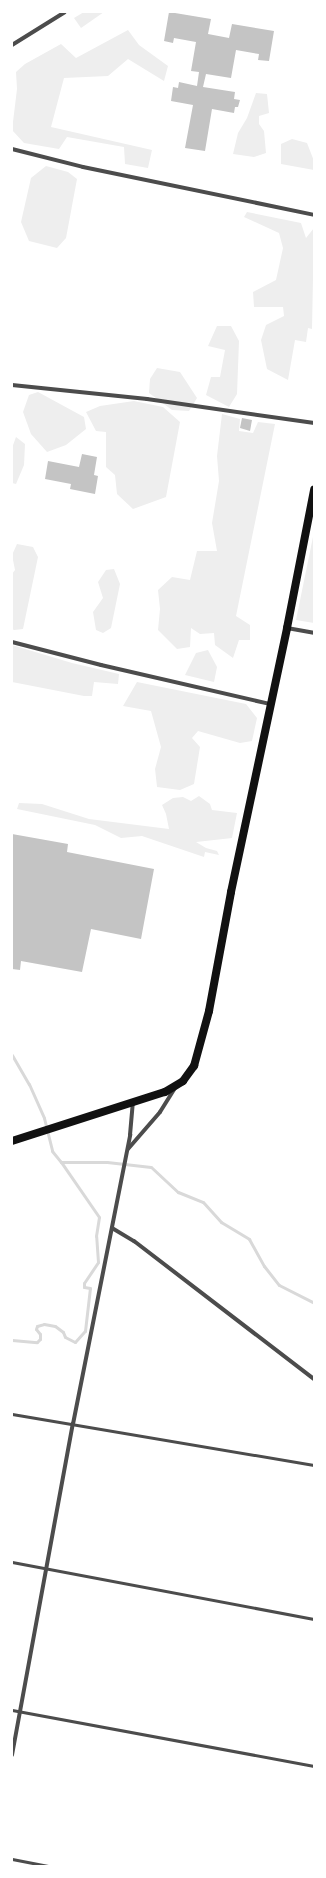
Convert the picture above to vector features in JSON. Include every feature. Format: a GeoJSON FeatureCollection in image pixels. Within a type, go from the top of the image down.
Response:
{"type":"FeatureCollection","features":[{"type":"Feature","properties":{"kind":"main road"},"geometry":{"type":"LineString","coordinates":[[12,1141],[165,1092],[183,1081],[194,1066],[204,1035],[231,892],[287,628],[314,490]]}},
{"type":"Feature","properties":{"kind":"street"},"geometry":{"type":"LineString","coordinates":[[12,45],[65,12]]}},
{"type":"Feature","properties":{"kind":"street"},"geometry":{"type":"LineString","coordinates":[[12,149],[91,168],[314,215]]}},
{"type":"Feature","properties":{"kind":"street"},"geometry":{"type":"LineString","coordinates":[[12,385],[148,399],[314,423]]}},
{"type":"Feature","properties":{"kind":"street"},"geometry":{"type":"LineString","coordinates":[[287,628],[314,633]]}},
{"type":"Feature","properties":{"kind":"street"},"geometry":{"type":"LineString","coordinates":[[12,642],[101,665],[270,704]]}},
{"type":"Feature","properties":{"kind":"street"},"geometry":{"type":"LineString","coordinates":[[127,1151],[160,1112],[176,1086]]}},
{"type":"Feature","properties":{"kind":"street"},"geometry":{"type":"LineString","coordinates":[[12,1755],[73,1424],[127,1151],[133,1102]]}},
{"type":"Feature","properties":{"kind":"street"},"geometry":{"type":"LineString","coordinates":[[112,1228],[134,1241],[314,1379]]}},
{"type":"Feature","properties":{"kind":"lane"},"geometry":{"type":"LineString","coordinates":[[12,1414],[314,1465]]}},
{"type":"Feature","properties":{"kind":"lane"},"geometry":{"type":"LineString","coordinates":[[12,1562],[314,1619]]}},
{"type":"Feature","properties":{"kind":"lane"},"geometry":{"type":"LineString","coordinates":[[12,1710],[314,1766]]}},
{"type":"Feature","properties":{"kind":"lane"},"geometry":{"type":"LineString","coordinates":[[12,1859],[49,1866]]}},
{"type":"Feature","properties":{"kind":"shaded area"},"geometry":{"type":"Polygon","coordinates":[[[84,12],[104,12],[81,28],[74,18],[84,12]]]}},
{"type":"Feature","properties":{"kind":"shaded area"},"geometry":{"type":"Polygon","coordinates":[[[128,30],[139,45],[168,66],[164,81],[128,59],[108,76],[64,78],[51,127],[152,150],[148,168],[125,164],[124,147],[67,137],[59,149],[24,143],[12,130],[17,89],[16,72],[25,64],[61,44],[76,58],[128,30]]]}},
{"type":"Feature","properties":{"kind":"shaded area"},"geometry":{"type":"Polygon","coordinates":[[[256,93],[267,94],[269,113],[259,116],[259,124],[264,131],[266,153],[254,157],[233,154],[238,133],[247,118],[256,93]]]}},
{"type":"Feature","properties":{"kind":"shaded area"},"geometry":{"type":"Polygon","coordinates":[[[292,139],[307,143],[314,161],[314,170],[281,164],[281,144],[292,139]]]}},
{"type":"Feature","properties":{"kind":"shaded area"},"geometry":{"type":"Polygon","coordinates":[[[46,166],[68,172],[77,179],[66,238],[57,248],[29,241],[21,222],[31,178],[46,166]]]}},
{"type":"Feature","properties":{"kind":"shaded area"},"geometry":{"type":"Polygon","coordinates":[[[247,212],[301,223],[306,238],[314,228],[312,329],[308,328],[306,342],[295,340],[288,380],[267,369],[261,340],[266,325],[284,316],[283,307],[254,307],[253,292],[276,280],[283,248],[279,233],[244,217],[247,212]]]}},
{"type":"Feature","properties":{"kind":"shaded area"},"geometry":{"type":"Polygon","coordinates":[[[217,326],[231,326],[239,341],[237,394],[229,407],[206,395],[211,377],[220,377],[225,350],[208,346],[217,326]]]}},
{"type":"Feature","properties":{"kind":"shaded area"},"geometry":{"type":"Polygon","coordinates":[[[157,368],[180,372],[197,398],[189,411],[172,410],[149,393],[150,379],[157,368]]]}},
{"type":"Feature","properties":{"kind":"shaded area"},"geometry":{"type":"Polygon","coordinates":[[[38,392],[84,417],[86,429],[66,445],[47,452],[31,434],[23,412],[29,395],[38,392]]]}},
{"type":"Feature","properties":{"kind":"shaded area"},"geometry":{"type":"Polygon","coordinates":[[[134,401],[163,407],[180,422],[166,497],[133,509],[117,494],[115,475],[106,467],[106,432],[96,431],[86,412],[100,406],[134,401]]]}},
{"type":"Feature","properties":{"kind":"shaded area"},"geometry":{"type":"Polygon","coordinates":[[[222,414],[240,419],[239,431],[253,433],[258,422],[275,424],[236,616],[250,625],[250,640],[239,640],[233,658],[215,645],[214,633],[200,634],[191,628],[190,647],[177,649],[158,630],[160,609],[158,590],[172,577],[190,580],[197,551],[217,551],[212,523],[219,481],[217,456],[222,414]]]}},
{"type":"Feature","properties":{"kind":"shaded area"},"geometry":{"type":"Polygon","coordinates":[[[16,437],[25,444],[24,465],[16,484],[12,483],[12,448],[16,437]]]}},
{"type":"Feature","properties":{"kind":"shaded area"},"geometry":{"type":"Polygon","coordinates":[[[314,532],[314,623],[296,620],[314,532]]]}},
{"type":"Feature","properties":{"kind":"shaded area"},"geometry":{"type":"Polygon","coordinates":[[[17,544],[33,547],[38,557],[23,629],[14,630],[12,629],[12,574],[15,570],[12,555],[17,544]]]}},
{"type":"Feature","properties":{"kind":"shaded area"},"geometry":{"type":"Polygon","coordinates":[[[114,569],[120,584],[111,628],[103,633],[96,630],[93,612],[103,598],[98,582],[106,570],[114,569]]]}},
{"type":"Feature","properties":{"kind":"shaded area"},"geometry":{"type":"Polygon","coordinates":[[[12,645],[72,663],[119,674],[118,684],[94,682],[92,696],[84,696],[12,682],[12,645]]]}},
{"type":"Feature","properties":{"kind":"shaded area"},"geometry":{"type":"Polygon","coordinates":[[[208,650],[217,667],[214,682],[185,675],[196,653],[208,650]]]}},
{"type":"Feature","properties":{"kind":"shaded area"},"geometry":{"type":"Polygon","coordinates":[[[137,682],[246,704],[257,718],[252,741],[240,743],[198,731],[192,738],[200,747],[194,784],[180,790],[157,787],[155,769],[161,747],[151,711],[123,706],[137,682]]]}},
{"type":"Feature","properties":{"kind":"shaded area"},"geometry":{"type":"Polygon","coordinates":[[[199,796],[210,804],[212,810],[237,813],[232,838],[196,842],[206,848],[217,851],[219,855],[205,852],[204,857],[142,836],[121,838],[95,825],[17,809],[19,803],[42,804],[89,819],[169,829],[166,814],[162,805],[173,798],[183,797],[191,801],[199,796]]]}},
{"type":"Feature","properties":{"kind":"building"},"geometry":{"type":"Polygon","coordinates":[[[169,12],[211,19],[208,34],[229,38],[232,24],[274,31],[269,61],[258,60],[259,54],[236,50],[231,78],[206,74],[203,87],[235,92],[234,99],[240,100],[238,107],[235,107],[234,113],[212,109],[205,151],[185,148],[193,105],[171,101],[173,87],[178,88],[179,82],[197,86],[199,72],[191,71],[196,42],[174,38],[173,43],[164,41],[169,12]]]}},
{"type":"Feature","properties":{"kind":"building"},"geometry":{"type":"Polygon","coordinates":[[[242,418],[252,420],[250,431],[240,428],[242,418]]]}},
{"type":"Feature","properties":{"kind":"building"},"geometry":{"type":"Polygon","coordinates":[[[82,454],[97,457],[94,475],[98,476],[95,494],[70,489],[71,484],[45,479],[48,461],[79,467],[82,454]]]}},
{"type":"Feature","properties":{"kind":"building"},"geometry":{"type":"Polygon","coordinates":[[[12,834],[68,844],[67,852],[154,869],[141,939],[91,929],[82,972],[21,961],[20,970],[12,969],[12,834]]]}},
{"type":"Feature","properties":{"kind":"waterway"},"geometry":{"type":"LineString","coordinates":[[12,1055],[29,1084],[44,1118],[52,1151],[61,1162],[107,1162],[151,1167],[178,1192],[203,1202],[221,1222],[249,1239],[264,1266],[279,1285],[314,1303]]}},
{"type":"Feature","properties":{"kind":"waterway"},"geometry":{"type":"LineString","coordinates":[[12,1340],[37,1342],[40,1339],[40,1334],[36,1329],[37,1326],[44,1324],[55,1326],[63,1332],[65,1337],[75,1342],[85,1331],[90,1288],[84,1287],[84,1283],[98,1262],[96,1236],[99,1217],[61,1162]]}}]}
